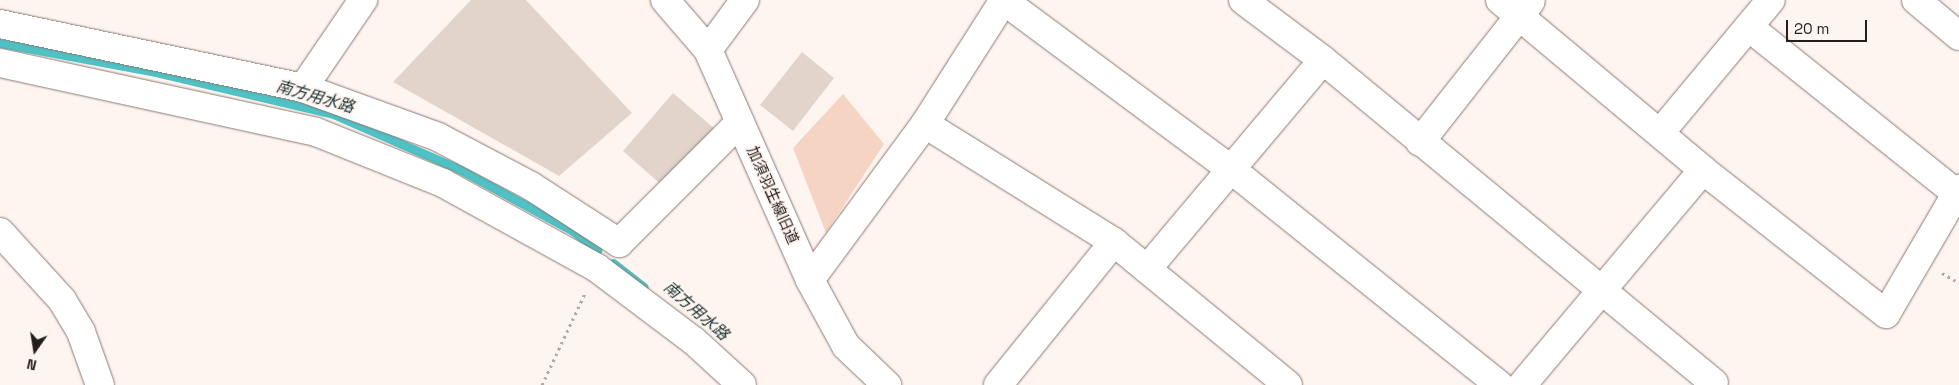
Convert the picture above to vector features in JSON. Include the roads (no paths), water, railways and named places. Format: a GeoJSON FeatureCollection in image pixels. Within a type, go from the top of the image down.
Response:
{"type":"FeatureCollection","features":[{"type":"Feature","properties":{"kind":"street"},"geometry":{"type":"LineString","coordinates":[[303,88],[363,0]]}},
{"type":"Feature","properties":{"kind":"street","name":"加須羽生線旧道"},"geometry":{"type":"LineString","coordinates":[[665,0],[708,50],[810,280],[846,346],[887,385]]}},
{"type":"Feature","properties":{"kind":"street"},"geometry":{"type":"LineString","coordinates":[[708,50],[745,0]]}},
{"type":"Feature","properties":{"kind":"street"},"geometry":{"type":"LineString","coordinates":[[810,280],[925,124],[1003,0],[1232,170],[1499,385]]}},
{"type":"Feature","properties":{"kind":"street"},"geometry":{"type":"LineString","coordinates":[[1243,0],[1323,60],[1714,383]]}},
{"type":"Feature","properties":{"kind":"street"},"geometry":{"type":"LineString","coordinates":[[1660,133],[1750,28],[1771,0]]}},
{"type":"Feature","properties":{"kind":"street"},"geometry":{"type":"LineString","coordinates":[[1916,0],[1959,36]]}},
{"type":"Feature","properties":{"kind":"street"},"geometry":{"type":"LineString","coordinates":[[1420,142],[1517,5],[1703,170],[1886,314],[1957,191],[1750,28]]}},
{"type":"Feature","properties":{"kind":"street"},"geometry":{"type":"LineString","coordinates":[[0,24],[303,88],[438,137],[531,186],[619,244],[740,122]]}},
{"type":"Feature","properties":{"kind":"street"},"geometry":{"type":"LineString","coordinates":[[1147,269],[1323,60]]}},
{"type":"Feature","properties":{"kind":"street"},"geometry":{"type":"LineString","coordinates":[[0,63],[316,132],[443,183],[598,268],[694,342],[742,385]]}},
{"type":"Feature","properties":{"kind":"street"},"geometry":{"type":"LineString","coordinates":[[925,124],[1114,242],[1288,385]]}},
{"type":"Feature","properties":{"kind":"street"},"geometry":{"type":"LineString","coordinates":[[1522,385],[1703,170]]}},
{"type":"Feature","properties":{"kind":"street"},"geometry":{"type":"LineString","coordinates":[[0,232],[62,300],[81,332],[100,385]]}},
{"type":"Feature","properties":{"kind":"street"},"geometry":{"type":"LineString","coordinates":[[998,385],[1114,242]]}},
{"type":"Feature","properties":{"kind":"waterway","name":"南方用水路"},"geometry":{"type":"LineString","coordinates":[[0,43],[156,72],[333,114],[459,169],[573,231],[597,250]]}},
{"type":"Feature","properties":{"kind":"waterway","name":"南方用水路"},"geometry":{"type":"LineString","coordinates":[[613,263],[644,287]]}}]}
